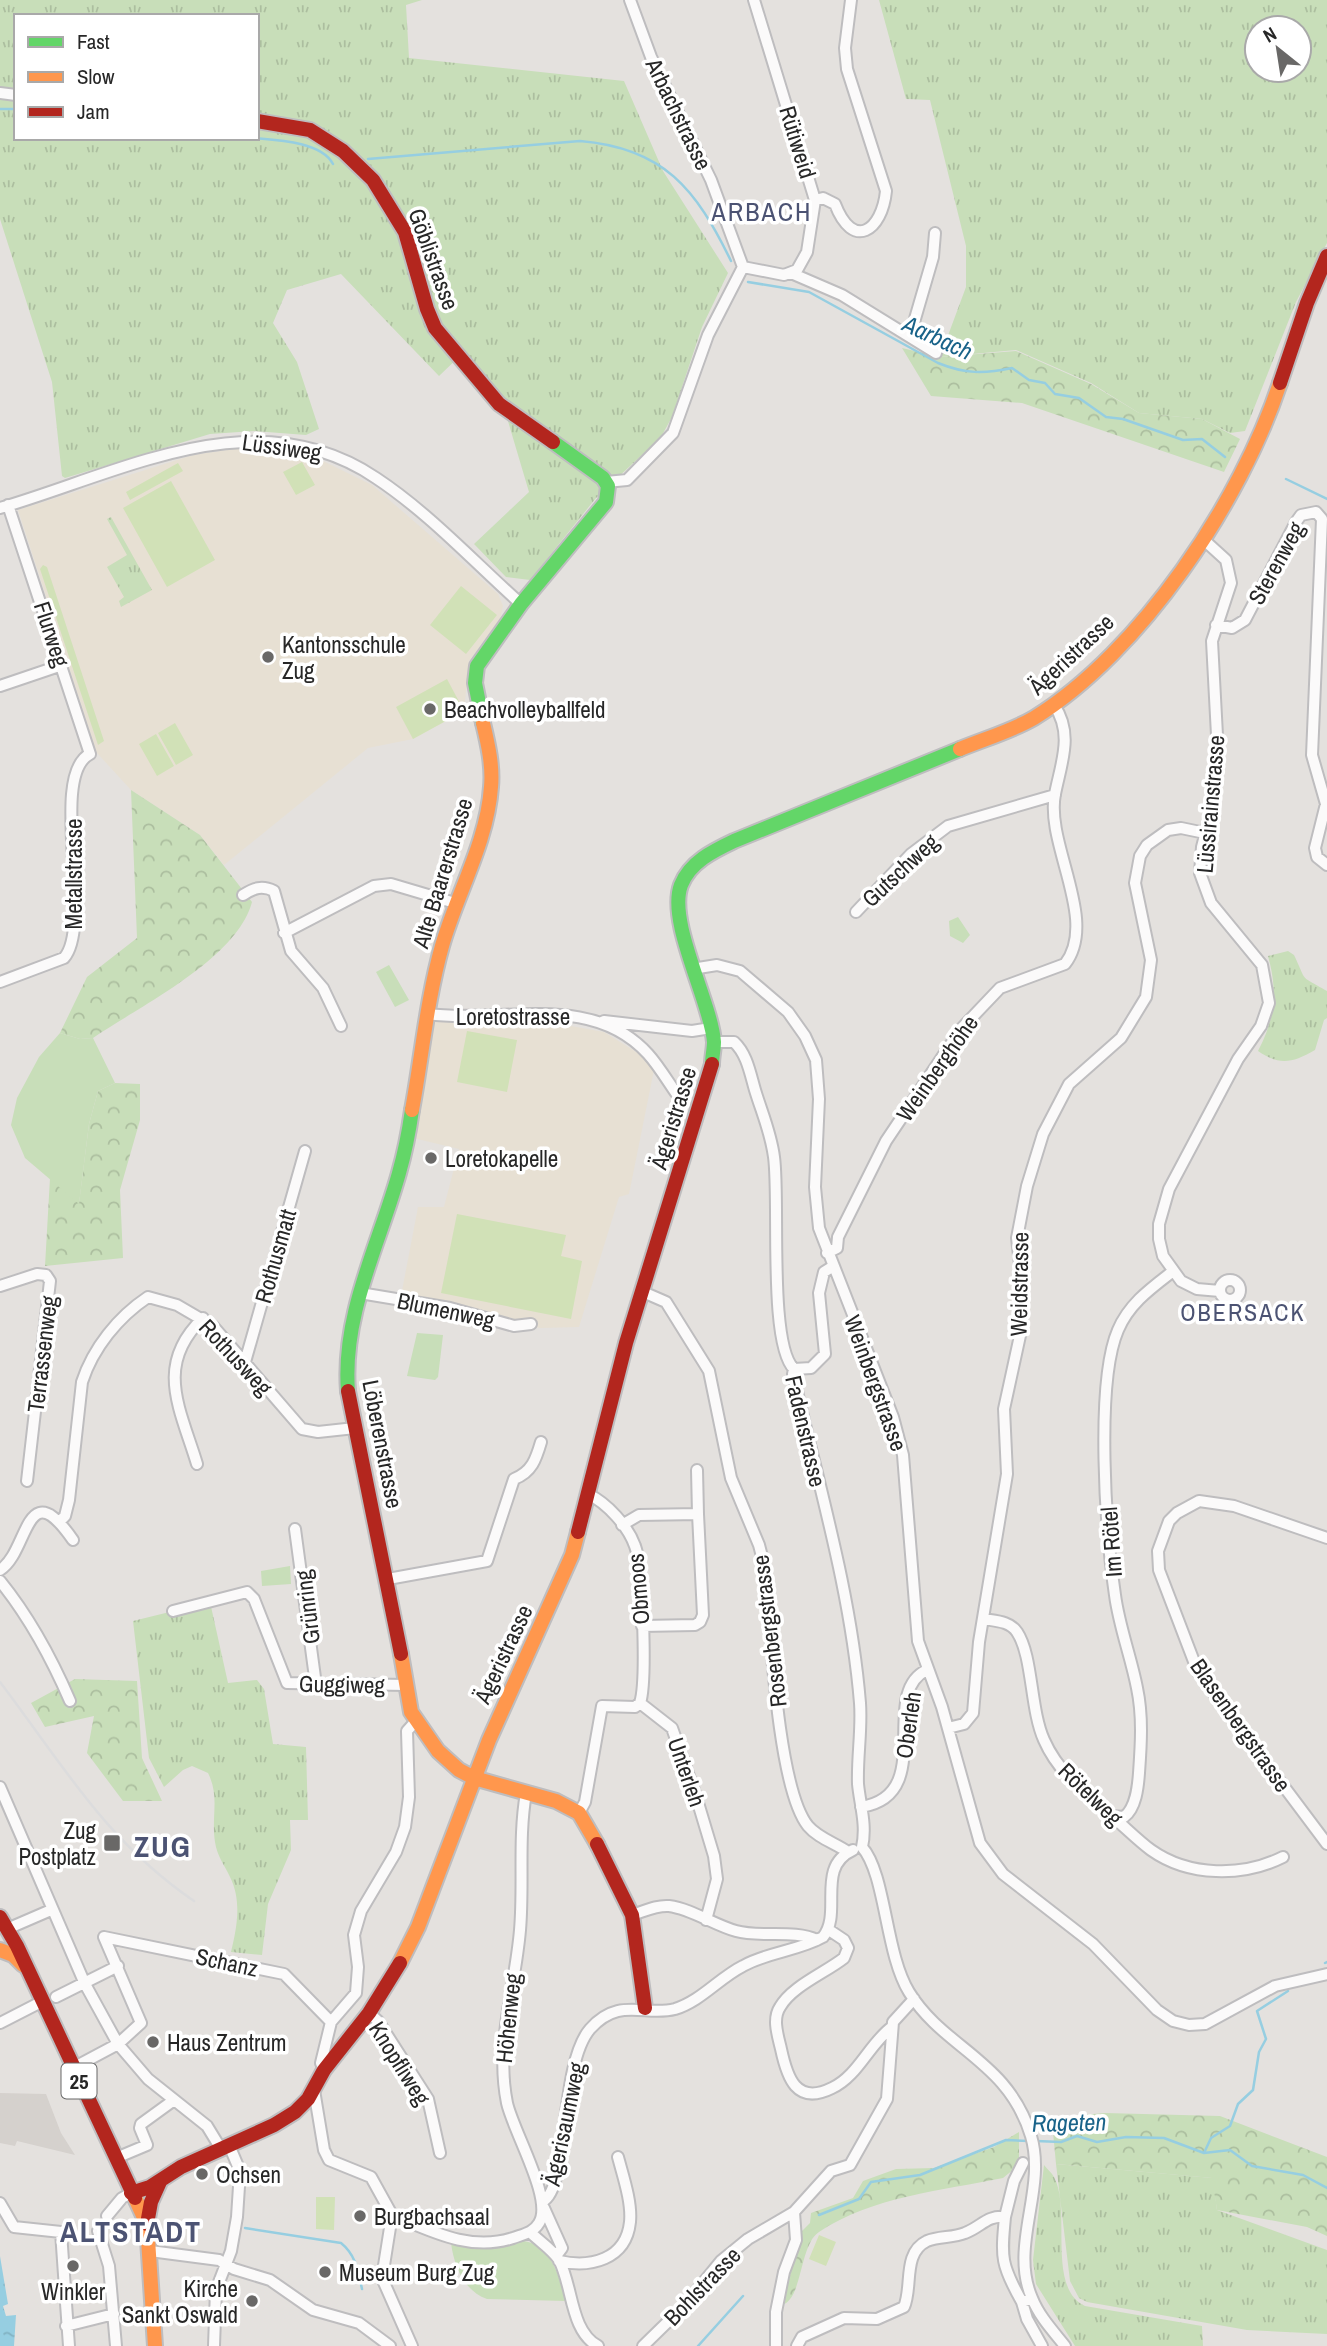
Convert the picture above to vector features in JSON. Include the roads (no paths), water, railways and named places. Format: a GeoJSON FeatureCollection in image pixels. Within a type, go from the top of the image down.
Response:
{"type":"FeatureCollection","features":[{"type":"Feature","properties":{"kind":"main road","name":"Göblistrasse"},"geometry":{"type":"LineString","coordinates":[[259,121],[309,130],[336,146],[358,165],[396,213],[406,232],[427,314],[435,328],[499,404],[606,482]]}},
{"type":"Feature","properties":{"kind":"main road","name":"Ägeristrasse"},"geometry":{"type":"LineString","coordinates":[[131,2193],[295,2112],[369,2013],[418,1927],[474,1778],[563,1577],[588,1494],[612,1394],[711,1072],[712,1035],[680,918],[679,896],[687,874],[700,860],[734,841],[1004,733],[1054,705],[1110,652],[1204,540],[1237,488],[1258,444],[1301,314],[1327,256]]}},
{"type":"Feature","properties":{"kind":"main road","name":"Alte Baarerstrasse"},"geometry":{"type":"LineString","coordinates":[[428,1014],[441,949],[455,903],[477,852],[491,788],[490,756],[475,672],[481,657],[521,604],[608,499],[606,482]]}},
{"type":"Feature","properties":{"kind":"main road","name":"Löberenstrasse"},"geometry":{"type":"LineString","coordinates":[[428,1014],[398,1173],[349,1336],[346,1362],[355,1428],[388,1579],[406,1685],[416,1721],[438,1751],[458,1770],[474,1778],[556,1801],[579,1813]]}},
{"type":"Feature","properties":{"kind":"main road"},"geometry":{"type":"LineString","coordinates":[[579,1813],[594,1834],[632,1915],[645,2008]]}},
{"type":"Feature","properties":{"kind":"main road","name":"25"},"geometry":{"type":"LineString","coordinates":[[2,1923],[31,1976]]}},
{"type":"Feature","properties":{"kind":"main road","name":"25"},"geometry":{"type":"LineString","coordinates":[[0,1950],[13,1955],[49,1999],[73,2068],[147,2224],[155,2346]]}},
{"type":"Feature","properties":{"kind":"main road"},"geometry":{"type":"LineString","coordinates":[[147,2224],[151,2202],[161,2180]]}},
{"type":"Feature","properties":{"kind":"street","name":"Arbachstrasse"},"geometry":{"type":"LineString","coordinates":[[630,0],[655,67],[711,180],[743,267]]}},
{"type":"Feature","properties":{"kind":"street","name":"Rütiweid"},"geometry":{"type":"LineString","coordinates":[[754,0],[815,200],[807,252],[800,266],[791,273]]}},
{"type":"Feature","properties":{"kind":"street"},"geometry":{"type":"LineString","coordinates":[[815,200],[823,198],[835,204],[842,222],[849,230],[857,232],[868,228],[877,220],[884,207],[886,191],[847,69],[845,48],[851,0]]}},
{"type":"Feature","properties":{"kind":"street"},"geometry":{"type":"LineString","coordinates":[[910,336],[933,257],[935,233]]}},
{"type":"Feature","properties":{"kind":"street"},"geometry":{"type":"LineString","coordinates":[[606,482],[627,480],[673,433],[708,335],[723,301],[743,267],[757,271],[791,273],[842,295],[886,325],[910,336],[936,353]]}},
{"type":"Feature","properties":{"kind":"street","name":"Lüssiweg"},"geometry":{"type":"LineString","coordinates":[[4,507],[213,443],[263,440],[289,443],[343,458],[377,479],[521,604]]}},
{"type":"Feature","properties":{"kind":"street","name":"Flurweg"},"geometry":{"type":"LineString","coordinates":[[4,507],[62,665],[90,754],[82,760]]}},
{"type":"Feature","properties":{"kind":"street","name":"Sterenweg"},"geometry":{"type":"LineString","coordinates":[[1216,625],[1232,628],[1245,620],[1301,515],[1316,512],[1322,519],[1312,755],[1326,804],[1315,848],[1317,857],[1327,865]]}},
{"type":"Feature","properties":{"kind":"street","name":"Lüssirainstrasse"},"geometry":{"type":"LineString","coordinates":[[1172,1272],[1163,1256],[1159,1238],[1159,1224],[1169,1189],[1238,1059],[1261,1026],[1269,1003],[1262,965],[1211,902],[1203,887],[1199,862],[1214,801],[1218,754],[1211,656],[1216,625],[1231,583],[1231,570],[1226,560],[1204,540]]}},
{"type":"Feature","properties":{"kind":"street"},"geometry":{"type":"LineString","coordinates":[[0,686],[62,665]]}},
{"type":"Feature","properties":{"kind":"street"},"geometry":{"type":"LineString","coordinates":[[1054,705],[1065,724],[1065,753],[1055,795]]}},
{"type":"Feature","properties":{"kind":"street","name":"Metallstrasse"},"geometry":{"type":"LineString","coordinates":[[0,982],[64,958],[72,950],[74,896],[71,839],[75,780],[82,760]]}},
{"type":"Feature","properties":{"kind":"street","name":"Gutschweg"},"geometry":{"type":"LineString","coordinates":[[856,912],[911,854],[948,826],[1055,795]]}},
{"type":"Feature","properties":{"kind":"street","name":"Weinberghöhe"},"geometry":{"type":"LineString","coordinates":[[827,1254],[837,1248],[838,1237],[886,1141],[961,1028],[1000,988],[1065,964],[1071,956],[1075,919],[1057,827],[1055,795]]}},
{"type":"Feature","properties":{"kind":"street","name":"Weidstrasse"},"geometry":{"type":"LineString","coordinates":[[948,1728],[964,1724],[974,1713],[984,1619],[1007,1474],[1004,1409],[1021,1331],[1023,1291],[1017,1238],[1027,1186],[1044,1134],[1069,1084],[1121,1038],[1146,997],[1151,960],[1135,883],[1140,856],[1156,837],[1168,830],[1181,828],[1205,833]]}},
{"type":"Feature","properties":{"kind":"street"},"geometry":{"type":"LineString","coordinates":[[285,933],[374,886],[391,884],[455,903]]}},
{"type":"Feature","properties":{"kind":"street"},"geometry":{"type":"LineString","coordinates":[[243,895],[254,888],[265,887],[274,891],[290,951],[323,988],[341,1027]]}},
{"type":"Feature","properties":{"kind":"street","name":"Weinbergstrasse"},"geometry":{"type":"LineString","coordinates":[[692,969],[717,965],[740,971],[784,1007],[809,1043],[816,1060],[819,1099],[816,1210],[827,1254],[893,1417],[903,1455],[918,1642],[948,1728],[973,1825],[990,1858],[1003,1874],[1093,1944],[1157,2010],[1173,2021],[1189,2025],[1205,2024],[1290,1980],[1327,1974]]}},
{"type":"Feature","properties":{"kind":"street","name":"Loretostrasse"},"geometry":{"type":"LineString","coordinates":[[428,1014],[563,1015],[712,1035]]}},
{"type":"Feature","properties":{"kind":"street","name":"Loretostrasse"},"geometry":{"type":"LineString","coordinates":[[597,1020],[639,1046],[676,1093]]}},
{"type":"Feature","properties":{"kind":"street","name":"Fadenstrasse"},"geometry":{"type":"LineString","coordinates":[[712,1035],[734,1042],[740,1048],[768,1126],[775,1160],[776,1293],[788,1359],[794,1369],[814,1468],[836,1548],[858,1691],[861,1807],[864,1824],[862,1847]]}},
{"type":"Feature","properties":{"kind":"street","name":"Rothusmatt"},"geometry":{"type":"LineString","coordinates":[[245,1362],[305,1150]]}},
{"type":"Feature","properties":{"kind":"street"},"geometry":{"type":"LineString","coordinates":[[794,1369],[811,1368],[825,1354],[819,1293],[824,1272],[832,1267]]}},
{"type":"Feature","properties":{"kind":"street"},"geometry":{"type":"LineString","coordinates":[[1172,1272],[1189,1286],[1220,1291]]}},
{"type":"Feature","properties":{"kind":"street","name":"Im Rötel"},"geometry":{"type":"LineString","coordinates":[[1112,1816],[1124,1817],[1132,1807],[1138,1782],[1141,1719],[1138,1690],[1115,1597],[1108,1526],[1107,1383],[1111,1349],[1119,1328],[1132,1306],[1172,1272]]}},
{"type":"Feature","properties":{"kind":"street","name":"Terrassenweg"},"geometry":{"type":"LineString","coordinates":[[0,1286],[37,1274],[46,1275],[50,1281],[27,1481]]}},
{"type":"Feature","properties":{"kind":"street","name":"Rosenbergstrasse"},"geometry":{"type":"LineString","coordinates":[[643,1292],[666,1303],[709,1371],[731,1478],[759,1545],[765,1569],[784,1750],[799,1812],[816,1833],[848,1852]]}},
{"type":"Feature","properties":{"kind":"street","name":"Blumenweg"},"geometry":{"type":"LineString","coordinates":[[360,1293],[450,1308],[514,1326],[531,1324]]}},
{"type":"Feature","properties":{"kind":"street","name":"Rothusweg"},"geometry":{"type":"LineString","coordinates":[[60,1521],[65,1516],[69,1500],[82,1382],[97,1349],[119,1322],[148,1297],[166,1301],[203,1318],[302,1429],[318,1432],[355,1428]]}},
{"type":"Feature","properties":{"kind":"street"},"geometry":{"type":"LineString","coordinates":[[197,1464],[173,1384],[173,1366],[191,1329],[203,1318]]}},
{"type":"Feature","properties":{"kind":"street"},"geometry":{"type":"LineString","coordinates":[[388,1579],[439,1567],[487,1561],[514,1479],[525,1475],[534,1464],[541,1442]]}},
{"type":"Feature","properties":{"kind":"street"},"geometry":{"type":"LineString","coordinates":[[642,1626],[695,1625],[701,1622],[703,1615],[697,1470]]}},
{"type":"Feature","properties":{"kind":"street","name":"Obmoos"},"geometry":{"type":"LineString","coordinates":[[588,1494],[598,1498],[622,1525],[634,1543],[638,1556],[642,1626],[640,1703]]}},
{"type":"Feature","properties":{"kind":"street","name":"Blasenbergstrasse"},"geometry":{"type":"LineString","coordinates":[[1327,1538],[1234,1506],[1199,1501],[1177,1513],[1169,1521],[1158,1551],[1159,1570],[1198,1672],[1327,1844]]}},
{"type":"Feature","properties":{"kind":"street"},"geometry":{"type":"LineString","coordinates":[[0,1570],[12,1560],[30,1518],[44,1513],[60,1521],[73,1540]]}},
{"type":"Feature","properties":{"kind":"street"},"geometry":{"type":"LineString","coordinates":[[622,1525],[639,1515],[698,1514]]}},
{"type":"Feature","properties":{"kind":"street","name":"Grünring"},"geometry":{"type":"LineString","coordinates":[[295,1529],[316,1685]]}},
{"type":"Feature","properties":{"kind":"street"},"geometry":{"type":"LineString","coordinates":[[0,1581],[23,1609],[46,1647],[70,1701]]}},
{"type":"Feature","properties":{"kind":"street","name":"Guggiweg"},"geometry":{"type":"LineString","coordinates":[[173,1611],[247,1592],[254,1599],[287,1683],[406,1685]]}},
{"type":"Feature","properties":{"kind":"street","name":"Rötelweg"},"geometry":{"type":"LineString","coordinates":[[984,1619],[1008,1623],[1019,1634],[1037,1723],[1044,1742],[1068,1777],[1152,1851],[1196,1870],[1222,1872],[1266,1865],[1283,1857]]}},
{"type":"Feature","properties":{"kind":"street","name":"Oberleh"},"geometry":{"type":"LineString","coordinates":[[861,1807],[884,1798],[898,1782],[904,1752],[908,1693],[917,1676],[927,1670]]}},
{"type":"Feature","properties":{"kind":"street"},"geometry":{"type":"LineString","coordinates":[[579,1813],[585,1802],[602,1706],[635,1707],[640,1703]]}},
{"type":"Feature","properties":{"kind":"street","name":"Unterleh"},"geometry":{"type":"LineString","coordinates":[[640,1703],[673,1728],[696,1796],[717,1879],[706,1920]]}},
{"type":"Feature","properties":{"kind":"street"},"geometry":{"type":"LineString","coordinates":[[324,2070],[321,2063],[331,2022],[356,1993],[358,1967],[354,1935],[361,1911],[396,1852],[405,1827],[409,1797],[407,1731],[416,1721]]}},
{"type":"Feature","properties":{"kind":"street"},"geometry":{"type":"LineString","coordinates":[[0,1787],[52,1902],[51,1910],[85,1984],[118,2044],[140,2071],[207,2126],[240,2171],[237,2217],[226,2265],[216,2290],[214,2346]]}},
{"type":"Feature","properties":{"kind":"street","name":"Höhenweg"},"geometry":{"type":"LineString","coordinates":[[526,1793],[519,1856],[520,1931],[503,2032],[502,2076],[508,2108],[543,2204]]}},
{"type":"Feature","properties":{"kind":"street"},"geometry":{"type":"LineString","coordinates":[[914,1999],[902,2009],[892,2027],[843,2082],[817,2093],[804,2092],[794,2087],[787,2076],[776,2020],[779,2007],[790,1996],[844,1958],[848,1948],[829,1925],[831,1880],[848,1852],[862,1847],[871,1861],[893,1955],[914,1999],[928,2017],[995,2073],[1022,2113],[1032,2138],[1038,2164],[1024,2254],[1027,2319],[1042,2346]]}},
{"type":"Feature","properties":{"kind":"street"},"geometry":{"type":"LineString","coordinates":[[632,1915],[660,1906],[673,1907],[706,1920],[765,1936],[810,1937],[817,1940]]}},
{"type":"Feature","properties":{"kind":"street"},"geometry":{"type":"LineString","coordinates":[[2,1923],[51,1910]]}},
{"type":"Feature","properties":{"kind":"street","name":"Ägerisaumweg"},"geometry":{"type":"LineString","coordinates":[[558,2258],[562,2248],[543,2204],[552,2192],[558,2175],[566,2095],[584,2039],[591,2028],[619,2011],[645,2008],[662,2011],[677,2008],[740,1967],[817,1940],[829,1925]]}},
{"type":"Feature","properties":{"kind":"street","name":"Schanz"},"geometry":{"type":"LineString","coordinates":[[118,1966],[104,1937],[284,1974],[331,2022]]}},
{"type":"Feature","properties":{"kind":"street"},"geometry":{"type":"LineString","coordinates":[[0,2023],[118,1966],[141,2023],[118,2044],[73,2068]]}},
{"type":"Feature","properties":{"kind":"street","name":"Knopfliweg"},"geometry":{"type":"LineString","coordinates":[[369,2013],[378,2021],[428,2099],[440,2153]]}},
{"type":"Feature","properties":{"kind":"street","name":"Bohlstrasse"},"geometry":{"type":"LineString","coordinates":[[643,2346],[685,2305],[721,2261],[748,2239],[794,2212],[831,2171],[850,2165],[876,2122],[890,2085],[892,2027]]}},
{"type":"Feature","properties":{"kind":"street"},"geometry":{"type":"LineString","coordinates":[[314,2090],[324,2150],[329,2160],[371,2177],[391,2215],[382,2278],[412,2346]]}},
{"type":"Feature","properties":{"kind":"street"},"geometry":{"type":"LineString","coordinates":[[116,2158],[147,2145],[141,2124],[174,2100]]}},
{"type":"Feature","properties":{"kind":"street"},"geometry":{"type":"LineString","coordinates":[[558,2258],[589,2264],[607,2259],[622,2243],[630,2222],[618,2157]]}},
{"type":"Feature","properties":{"kind":"street"},"geometry":{"type":"LineString","coordinates":[[1023,2163],[1014,2181],[1005,2217],[1001,2260],[1027,2300],[1065,2346]]}},
{"type":"Feature","properties":{"kind":"street"},"geometry":{"type":"LineString","coordinates":[[116,2346],[109,2266],[102,2224],[122,2198],[131,2193]]}},
{"type":"Feature","properties":{"kind":"street"},"geometry":{"type":"LineString","coordinates":[[0,2203],[10,2223],[20,2230],[61,2232],[69,2346]]}},
{"type":"Feature","properties":{"kind":"street"},"geometry":{"type":"LineString","coordinates":[[391,2215],[438,2234],[481,2245],[531,2232],[542,2217],[543,2204]]}},
{"type":"Feature","properties":{"kind":"street"},"geometry":{"type":"LineString","coordinates":[[776,2346],[776,2312],[784,2272],[796,2240],[794,2212]]}},
{"type":"Feature","properties":{"kind":"street"},"geometry":{"type":"LineString","coordinates":[[797,2346],[802,2337],[844,2318],[877,2319],[904,2307],[906,2278],[921,2246],[928,2241],[966,2233],[988,2219],[1005,2217]]}},
{"type":"Feature","properties":{"kind":"street"},"geometry":{"type":"LineString","coordinates":[[531,2232],[558,2258],[580,2326],[591,2342],[598,2346]]}},
{"type":"Feature","properties":{"kind":"street"},"geometry":{"type":"LineString","coordinates":[[150,2251],[219,2260],[270,2280],[313,2310],[359,2323],[390,2346]]}},
{"type":"Feature","properties":{"kind":"street"},"geometry":{"type":"LineString","coordinates":[[66,2326],[114,2314]]}},
{"type":"Feature","properties":{"kind":"water"},"geometry":{"type":"Polygon","coordinates":[[[0,2256],[8,2304],[3,2306],[6,2316],[16,2315],[14,2346],[0,2346],[0,2256]]]}},
{"type":"Feature","properties":{"kind":"waterway","name":"Aarbach"},"geometry":{"type":"LineString","coordinates":[[0,109],[14,109]]}},
{"type":"Feature","properties":{"kind":"waterway","name":"Aarbach"},"geometry":{"type":"LineString","coordinates":[[259,139],[308,146],[327,156],[333,164]]}},
{"type":"Feature","properties":{"kind":"waterway","name":"Aarbach"},"geometry":{"type":"LineString","coordinates":[[368,159],[580,141],[609,145],[655,163],[674,177],[704,213],[731,261]]}},
{"type":"Feature","properties":{"kind":"waterway","name":"Aarbach"},"geometry":{"type":"LineString","coordinates":[[748,282],[809,292],[938,363],[975,372],[1012,368],[1029,380],[1045,383],[1055,394],[1079,398],[1106,417],[1123,419],[1183,440],[1202,439],[1225,457]]}},
{"type":"Feature","properties":{"kind":"waterway"},"geometry":{"type":"LineString","coordinates":[[1286,479],[1327,499]]}},
{"type":"Feature","properties":{"kind":"waterway"},"geometry":{"type":"LineString","coordinates":[[1204,2153],[1211,2138],[1230,2126],[1238,2104],[1253,2090],[1259,2052],[1266,2039],[1257,2011],[1288,1991]]}},
{"type":"Feature","properties":{"kind":"waterway","name":"Rageten"},"geometry":{"type":"LineString","coordinates":[[1036,2141],[1061,2142],[1077,2136],[1097,2142],[1126,2137],[1164,2138],[1204,2153],[1230,2150],[1252,2166],[1303,2175],[1327,2188]]}},
{"type":"Feature","properties":{"kind":"waterway","name":"Rageten"},"geometry":{"type":"LineString","coordinates":[[819,2215],[859,2199],[871,2182],[920,2175],[1006,2140],[1029,2141]]}},
{"type":"Feature","properties":{"kind":"waterway"},"geometry":{"type":"LineString","coordinates":[[245,2228],[341,2243],[353,2258],[362,2289]]}},
{"type":"Feature","properties":{"kind":"waterway","name":"Rageten"},"geometry":{"type":"LineString","coordinates":[[698,2346],[743,2296]]}},
{"type":"Feature","properties":{"kind":"railway"},"geometry":{"type":"LineString","coordinates":[[0,1682],[110,1827],[135,1853],[194,1901]]}},
{"type":"Feature","properties":{"kind":"place","name":"Kantonsschule Zug"},"geometry":{"type":"Point","coordinates":[268,657]}},
{"type":"Feature","properties":{"kind":"place","name":"Beachvolleyballfeld"},"geometry":{"type":"Point","coordinates":[430,709]}},
{"type":"Feature","properties":{"kind":"place","name":"Loretokapelle"},"geometry":{"type":"Point","coordinates":[431,1158]}},
{"type":"Feature","properties":{"kind":"place","name":"Zug Postplatz"},"geometry":{"type":"Point","coordinates":[112,1843]}},
{"type":"Feature","properties":{"kind":"place","name":"Haus Zentrum"},"geometry":{"type":"Point","coordinates":[153,2042]}},
{"type":"Feature","properties":{"kind":"place","name":"Ochsen"},"geometry":{"type":"Point","coordinates":[202,2174]}},
{"type":"Feature","properties":{"kind":"place","name":"Burgbachsaal"},"geometry":{"type":"Point","coordinates":[360,2216]}},
{"type":"Feature","properties":{"kind":"place","name":"Winkler"},"geometry":{"type":"Point","coordinates":[73,2266]}},
{"type":"Feature","properties":{"kind":"place","name":"Museum Burg Zug"},"geometry":{"type":"Point","coordinates":[325,2272]}},
{"type":"Feature","properties":{"kind":"place","name":"Kirche Sankt Oswald"},"geometry":{"type":"Point","coordinates":[252,2301]}},
{"type":"Feature","properties":{"kind":"district","name":"ARBACH"},"geometry":{"type":"Point","coordinates":[762,211]}},
{"type":"Feature","properties":{"kind":"district","name":"OBERSACK"},"geometry":{"type":"Point","coordinates":[1243,1312]}},
{"type":"Feature","properties":{"kind":"district","name":"ZUG"},"geometry":{"type":"Point","coordinates":[163,1846]}},
{"type":"Feature","properties":{"kind":"district","name":"ALTSTADT"},"geometry":{"type":"Point","coordinates":[131,2231]}}]}
